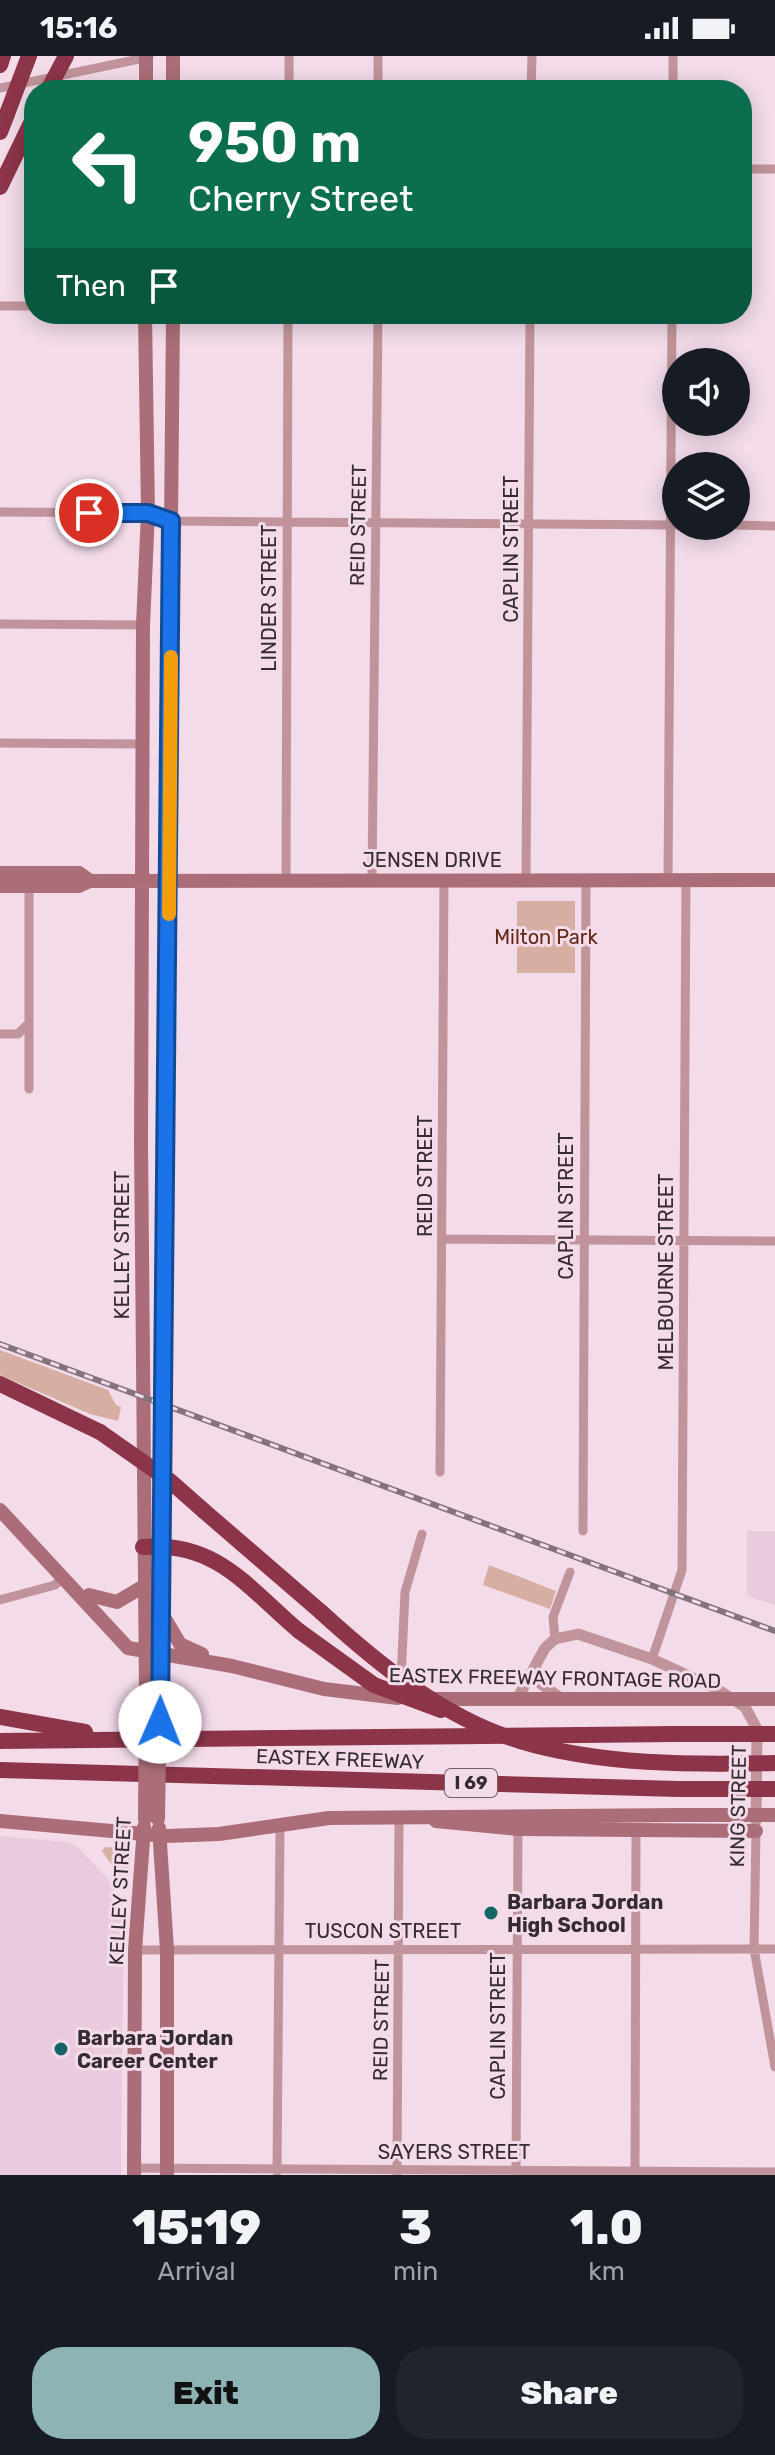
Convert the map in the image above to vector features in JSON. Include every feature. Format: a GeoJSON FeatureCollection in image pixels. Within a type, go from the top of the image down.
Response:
{"type":"FeatureCollection","features":[{"type":"Feature","properties":{"kind":"highway"},"geometry":{"type":"LineString","coordinates":[[0,65],[3,56]]}},
{"type":"Feature","properties":{"kind":"highway"},"geometry":{"type":"LineString","coordinates":[[0,132],[29,56]]}},
{"type":"Feature","properties":{"kind":"highway"},"geometry":{"type":"LineString","coordinates":[[55,80],[66,56]]}},
{"type":"Feature","properties":{"kind":"highway"},"geometry":{"type":"LineString","coordinates":[[0,187],[24,138]]}},
{"type":"Feature","properties":{"kind":"highway"},"geometry":{"type":"LineString","coordinates":[[0,1384],[100,1432],[170,1481],[366,1653],[462,1716]]}},
{"type":"Feature","properties":{"kind":"highway"},"geometry":{"type":"LineString","coordinates":[[143,1547],[191,1549],[224,1564],[299,1631],[374,1685],[462,1716],[518,1741],[570,1753],[648,1761],[775,1763]]}},
{"type":"Feature","properties":{"kind":"highway"},"geometry":{"type":"LineString","coordinates":[[0,1717],[64,1730],[187,1739]]}},
{"type":"Feature","properties":{"kind":"highway","name":"EASTEX FREEWAY"},"geometry":{"type":"LineString","coordinates":[[0,1741],[775,1734]]}},
{"type":"Feature","properties":{"kind":"highway","name":"EASTEX FREEWAY"},"geometry":{"type":"LineString","coordinates":[[0,1770],[775,1789]]}},
{"type":"Feature","properties":{"kind":"highway"},"geometry":{"type":"LineString","coordinates":[[0,1778],[60,1771]]}},
{"type":"Feature","properties":{"kind":"main road"},"geometry":{"type":"LineString","coordinates":[[173,56],[173,80]]}},
{"type":"Feature","properties":{"kind":"main road"},"geometry":{"type":"LineString","coordinates":[[147,80],[148,57]]}},
{"type":"Feature","properties":{"kind":"main road","name":"KELLEY STREET"},"geometry":{"type":"LineString","coordinates":[[145,324],[148,513],[142,744],[143,1547],[144,1586],[154,1653]]}},
{"type":"Feature","properties":{"kind":"main road","name":"KELLEY STREET"},"geometry":{"type":"LineString","coordinates":[[134,2172],[135,1950],[149,1824],[154,1653],[161,1610],[173,324]]}},
{"type":"Feature","properties":{"kind":"main road","name":"JENSEN DRIVE"},"geometry":{"type":"LineString","coordinates":[[0,873],[79,886],[90,881],[775,880]]}},
{"type":"Feature","properties":{"kind":"main road","name":"JENSEN DRIVE"},"geometry":{"type":"LineString","coordinates":[[0,886],[29,880]]}},
{"type":"Feature","properties":{"kind":"main road"},"geometry":{"type":"LineString","coordinates":[[0,1510],[128,1648],[154,1653]]}},
{"type":"Feature","properties":{"kind":"main road"},"geometry":{"type":"LineString","coordinates":[[64,1576],[71,1577],[154,1653]]}},
{"type":"Feature","properties":{"kind":"main road"},"geometry":{"type":"LineString","coordinates":[[89,1595],[117,1602],[144,1586]]}},
{"type":"Feature","properties":{"kind":"main road"},"geometry":{"type":"LineString","coordinates":[[161,1610],[180,1644],[232,1666]]}},
{"type":"Feature","properties":{"kind":"main road","name":"EASTEX FREEWAY FRONTAGE ROAD"},"geometry":{"type":"LineString","coordinates":[[154,1653],[232,1666],[324,1689],[401,1699],[775,1699]]}},
{"type":"Feature","properties":{"kind":"main road"},"geometry":{"type":"LineString","coordinates":[[420,1818],[455,1814],[775,1815]]}},
{"type":"Feature","properties":{"kind":"main road"},"geometry":{"type":"LineString","coordinates":[[160,1835],[219,1834],[329,1818],[399,1817],[518,1829],[756,1831]]}},
{"type":"Feature","properties":{"kind":"main road"},"geometry":{"type":"LineString","coordinates":[[0,1821],[149,1824]]}},
{"type":"Feature","properties":{"kind":"main road","name":"KELLEY STREET"},"geometry":{"type":"LineString","coordinates":[[149,1824],[160,1835],[167,1950],[167,2172]]}},
{"type":"Feature","properties":{"kind":"street"},"geometry":{"type":"LineString","coordinates":[[289,56],[289,80]]}},
{"type":"Feature","properties":{"kind":"street"},"geometry":{"type":"LineString","coordinates":[[378,56],[378,80]]}},
{"type":"Feature","properties":{"kind":"street"},"geometry":{"type":"LineString","coordinates":[[531,80],[532,56]]}},
{"type":"Feature","properties":{"kind":"street"},"geometry":{"type":"LineString","coordinates":[[673,56],[673,80]]}},
{"type":"Feature","properties":{"kind":"street"},"geometry":{"type":"LineString","coordinates":[[72,80],[148,57]]}},
{"type":"Feature","properties":{"kind":"street"},"geometry":{"type":"LineString","coordinates":[[0,88],[24,87]]}},
{"type":"Feature","properties":{"kind":"street"},"geometry":{"type":"LineString","coordinates":[[752,169],[775,169]]}},
{"type":"Feature","properties":{"kind":"street"},"geometry":{"type":"LineString","coordinates":[[0,306],[24,306]]}},
{"type":"Feature","properties":{"kind":"street","name":"LINDER STREET"},"geometry":{"type":"LineString","coordinates":[[286,881],[288,324]]}},
{"type":"Feature","properties":{"kind":"street","name":"REID STREET"},"geometry":{"type":"LineString","coordinates":[[372,880],[378,324]]}},
{"type":"Feature","properties":{"kind":"street","name":"CAPLIN STREET"},"geometry":{"type":"LineString","coordinates":[[526,880],[530,324]]}},
{"type":"Feature","properties":{"kind":"street"},"geometry":{"type":"LineString","coordinates":[[672,324],[673,452]]}},
{"type":"Feature","properties":{"kind":"street"},"geometry":{"type":"LineString","coordinates":[[0,512],[148,513],[171,521],[662,525]]}},
{"type":"Feature","properties":{"kind":"street"},"geometry":{"type":"LineString","coordinates":[[750,525],[775,526]]}},
{"type":"Feature","properties":{"kind":"street"},"geometry":{"type":"LineString","coordinates":[[668,881],[673,540]]}},
{"type":"Feature","properties":{"kind":"street"},"geometry":{"type":"LineString","coordinates":[[0,624],[143,625]]}},
{"type":"Feature","properties":{"kind":"street"},"geometry":{"type":"LineString","coordinates":[[0,743],[142,744]]}},
{"type":"Feature","properties":{"kind":"street"},"geometry":{"type":"LineString","coordinates":[[29,880],[29,1089]]}},
{"type":"Feature","properties":{"kind":"street","name":"REID STREET"},"geometry":{"type":"LineString","coordinates":[[440,1472],[444,880]]}},
{"type":"Feature","properties":{"kind":"street","name":"MELBOURNE STREET"},"geometry":{"type":"LineString","coordinates":[[652,1659],[682,1570],[686,881]]}},
{"type":"Feature","properties":{"kind":"street","name":"CAPLIN STREET"},"geometry":{"type":"LineString","coordinates":[[583,1531],[586,882]]}},
{"type":"Feature","properties":{"kind":"street"},"geometry":{"type":"LineString","coordinates":[[0,1034],[18,1034],[29,1021]]}},
{"type":"Feature","properties":{"kind":"street"},"geometry":{"type":"LineString","coordinates":[[443,1239],[775,1241]]}},
{"type":"Feature","properties":{"kind":"street"},"geometry":{"type":"LineString","coordinates":[[401,1699],[402,1614],[408,1574],[422,1534]]}},
{"type":"Feature","properties":{"kind":"street"},"geometry":{"type":"LineString","coordinates":[[517,1699],[537,1658],[555,1639],[553,1617],[570,1572]]}},
{"type":"Feature","properties":{"kind":"street"},"geometry":{"type":"LineString","coordinates":[[0,1600],[55,1585],[64,1576]]}},
{"type":"Feature","properties":{"kind":"street","name":"KING STREET"},"geometry":{"type":"LineString","coordinates":[[555,1639],[578,1634],[652,1659],[715,1688],[745,1707],[757,1729],[754,1949],[775,2067]]}},
{"type":"Feature","properties":{"kind":"street"},"geometry":{"type":"LineString","coordinates":[[535,1666],[541,1684],[562,1699]]}},
{"type":"Feature","properties":{"kind":"street","name":"REID STREET"},"geometry":{"type":"LineString","coordinates":[[397,2173],[399,1817]]}},
{"type":"Feature","properties":{"kind":"street"},"geometry":{"type":"LineString","coordinates":[[277,2172],[280,1827]]}},
{"type":"Feature","properties":{"kind":"street","name":"CAPLIN STREET"},"geometry":{"type":"LineString","coordinates":[[516,2172],[518,1829]]}},
{"type":"Feature","properties":{"kind":"street"},"geometry":{"type":"LineString","coordinates":[[635,2172],[636,1830]]}},
{"type":"Feature","properties":{"kind":"street","name":"TUSCON STREET"},"geometry":{"type":"LineString","coordinates":[[135,1950],[775,1949]]}},
{"type":"Feature","properties":{"kind":"street","name":"SAYERS STREET"},"geometry":{"type":"LineString","coordinates":[[134,2172],[775,2172]]}},
{"type":"Feature","properties":{"kind":"shaded area"},"geometry":{"type":"Polygon","coordinates":[[[747,1531],[775,1531],[775,1605],[747,1596],[747,1531]]]}},
{"type":"Feature","properties":{"kind":"shaded area","name":"Barbara Jordan Career Center"},"geometry":{"type":"Polygon","coordinates":[[[0,1836],[67,1842],[77,1846],[108,1879],[124,1914],[121,2175],[0,2175],[0,1836]]]}},
{"type":"Feature","properties":{"kind":"green space","name":"Milton Park"},"geometry":{"type":"Polygon","coordinates":[[[517,901],[575,901],[575,973],[517,973],[517,901]]]}},
{"type":"Feature","properties":{"kind":"green space"},"geometry":{"type":"Polygon","coordinates":[[[0,1350],[108,1390],[116,1405],[121,1407],[118,1421],[90,1414],[0,1375],[0,1350]]]}},
{"type":"Feature","properties":{"kind":"green space"},"geometry":{"type":"Polygon","coordinates":[[[489,1565],[556,1591],[550,1609],[483,1585],[489,1565]]]}},
{"type":"Feature","properties":{"kind":"green space"},"geometry":{"type":"Polygon","coordinates":[[[105,1847],[131,1849],[127,1887],[102,1851],[105,1847]]]}},
{"type":"Feature","properties":{"kind":"railway"},"geometry":{"type":"LineString","coordinates":[[0,1344],[775,1631]]}},
{"type":"Feature","properties":{"kind":"slow traffic"},"geometry":{"type":"LineString","coordinates":[[169,914],[171,657]]}},
{"type":"Feature","properties":{"kind":"place","name":"Barbara Jordan High School"},"geometry":{"type":"Point","coordinates":[491,1913]}},
{"type":"Feature","properties":{"kind":"place","name":"Barbara Jordan Career Center"},"geometry":{"type":"Point","coordinates":[61,2049]}},
{"type":"Feature","properties":{"kind":"route"},"geometry":{"type":"LineString","coordinates":[[89,513],[148,513],[171,521],[160,1722]]}}]}
